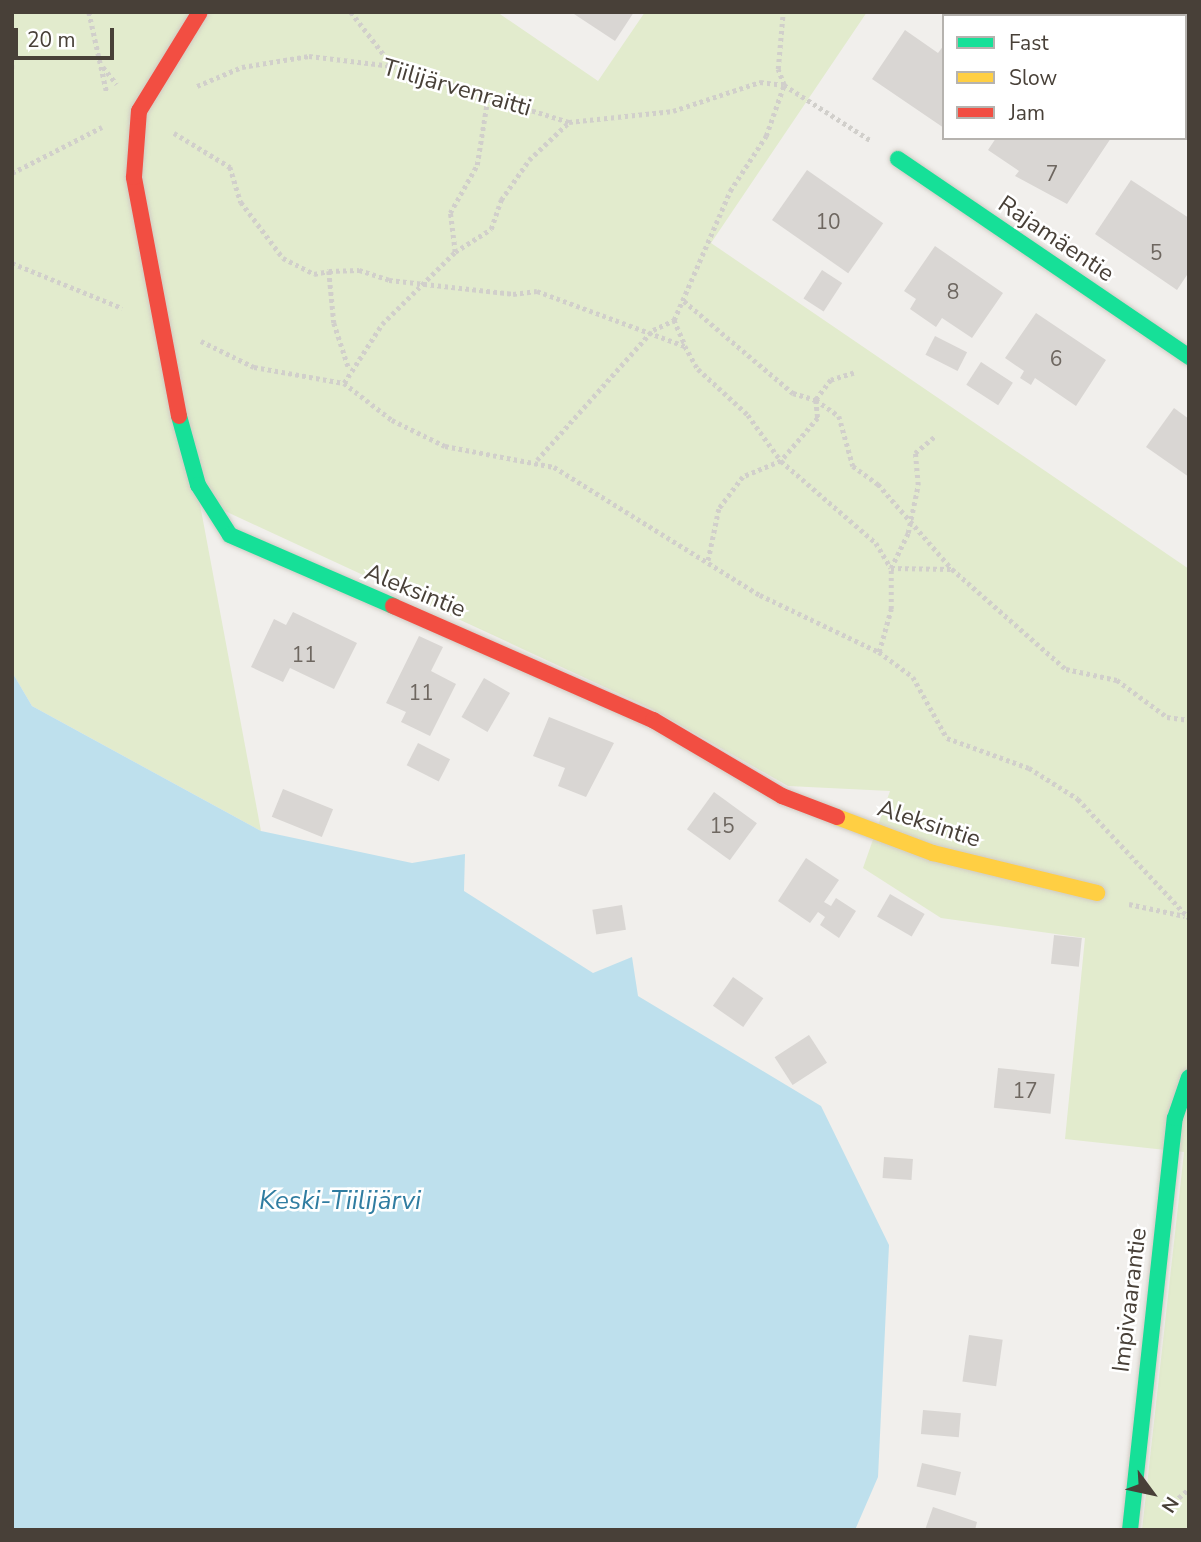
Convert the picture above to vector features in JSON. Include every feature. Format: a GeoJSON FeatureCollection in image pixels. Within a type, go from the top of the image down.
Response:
{"type":"FeatureCollection","features":[{"type":"Feature","properties":{"kind":"street","name":"Aleksintie"},"geometry":{"type":"LineString","coordinates":[[200,12],[139,111],[134,177],[185,449],[198,485],[230,535],[653,720],[782,796],[933,853],[1097,893]]}},
{"type":"Feature","properties":{"kind":"street","name":"Rajamäentie"},"geometry":{"type":"LineString","coordinates":[[898,159],[1189,356]]}},
{"type":"Feature","properties":{"kind":"street","name":"Impivaarantie"},"geometry":{"type":"LineString","coordinates":[[1130,1530],[1175,1118],[1189,1077]]}},
{"type":"Feature","properties":{"kind":"path"},"geometry":{"type":"LineString","coordinates":[[89,12],[103,66],[108,100]]}},
{"type":"Feature","properties":{"kind":"path"},"geometry":{"type":"LineString","coordinates":[[351,12],[392,66]]}},
{"type":"Feature","properties":{"kind":"path"},"geometry":{"type":"LineString","coordinates":[[783,12],[778,69],[784,85],[898,159]]}},
{"type":"Feature","properties":{"kind":"path"},"geometry":{"type":"LineString","coordinates":[[12,30],[12,72]]}},
{"type":"Feature","properties":{"kind":"path","name":"Tiilijärvenraitti"},"geometry":{"type":"LineString","coordinates":[[190,89],[242,67],[309,56],[392,66],[569,122],[673,111],[760,82],[784,85]]}},
{"type":"Feature","properties":{"kind":"path"},"geometry":{"type":"LineString","coordinates":[[103,66],[139,111],[165,119],[185,144],[230,167],[241,202],[284,258],[314,274],[329,271],[433,281],[513,294],[537,291],[589,306],[611,323],[653,330],[685,346]]}},
{"type":"Feature","properties":{"kind":"path"},"geometry":{"type":"LineString","coordinates":[[537,460],[653,330],[674,320],[784,85]]}},
{"type":"Feature","properties":{"kind":"path"},"geometry":{"type":"LineString","coordinates":[[455,252],[450,213],[477,165],[488,96]]}},
{"type":"Feature","properties":{"kind":"path"},"geometry":{"type":"LineString","coordinates":[[12,173],[139,111]]}},
{"type":"Feature","properties":{"kind":"path"},"geometry":{"type":"LineString","coordinates":[[344,383],[349,369],[382,324],[433,281],[455,252],[491,229],[501,200],[529,160],[569,122]]}},
{"type":"Feature","properties":{"kind":"path"},"geometry":{"type":"LineString","coordinates":[[12,263],[163,323],[254,367],[344,383],[421,437],[537,460],[813,624],[879,652],[913,677],[947,738],[1029,768],[1078,799],[1187,917]]}},
{"type":"Feature","properties":{"kind":"path"},"geometry":{"type":"LineString","coordinates":[[329,271],[334,323],[349,369]]}},
{"type":"Feature","properties":{"kind":"path"},"geometry":{"type":"LineString","coordinates":[[684,301],[793,393],[816,401],[839,416],[853,466],[910,520],[952,569],[1066,669],[1117,680],[1167,717],[1189,720]]}},
{"type":"Feature","properties":{"kind":"path"},"geometry":{"type":"LineString","coordinates":[[674,320],[698,369],[748,415],[780,461],[876,543],[891,568]]}},
{"type":"Feature","properties":{"kind":"path"},"geometry":{"type":"LineString","coordinates":[[708,562],[719,509],[743,477],[780,461],[818,418],[816,401],[831,380],[854,373]]}},
{"type":"Feature","properties":{"kind":"path"},"geometry":{"type":"LineString","coordinates":[[879,652],[891,609],[891,568],[910,520],[918,485],[915,453],[934,437]]}},
{"type":"Feature","properties":{"kind":"path"},"geometry":{"type":"LineString","coordinates":[[891,568],[952,569]]}},
{"type":"Feature","properties":{"kind":"path"},"geometry":{"type":"LineString","coordinates":[[1097,893],[1187,917]]}},
{"type":"Feature","properties":{"kind":"green space"},"geometry":{"type":"Polygon","coordinates":[[[12,12],[497,12],[598,81],[645,12],[867,12],[711,243],[1189,569],[1189,1530],[1142,1530],[1184,1152],[1065,1139],[1085,938],[941,918],[863,868],[890,791],[788,786],[650,708],[199,499],[261,831],[32,706],[12,672],[12,12]]]}},
{"type":"Feature","properties":{"kind":"green space"},"geometry":{"type":"Polygon","coordinates":[[[990,12],[1166,12],[1166,14],[990,12]]]}},
{"type":"Feature","properties":{"kind":"water","name":"Keski-Tiilijärvi"},"geometry":{"type":"Polygon","coordinates":[[[12,672],[32,706],[261,831],[412,863],[465,854],[464,891],[593,973],[632,957],[638,996],[821,1106],[889,1245],[878,1477],[855,1530],[12,1530],[12,672]]]}},
{"type":"Feature","properties":{"kind":"building"},"geometry":{"type":"Polygon","coordinates":[[[571,12],[634,12],[615,41],[571,12]]]}},
{"type":"Feature","properties":{"kind":"building"},"geometry":{"type":"Polygon","coordinates":[[[905,30],[938,53],[942,48],[942,127],[872,79],[905,30]]]}},
{"type":"Feature","properties":{"kind":"building"},"geometry":{"type":"Polygon","coordinates":[[[995,140],[1110,140],[1067,204],[1015,176],[1019,171],[988,150],[995,140]]]}},
{"type":"Feature","properties":{"kind":"building"},"geometry":{"type":"Polygon","coordinates":[[[807,170],[883,223],[848,273],[772,220],[807,170]]]}},
{"type":"Feature","properties":{"kind":"building"},"geometry":{"type":"Polygon","coordinates":[[[1131,180],[1189,218],[1189,272],[1177,290],[1095,234],[1131,180]]]}},
{"type":"Feature","properties":{"kind":"building"},"geometry":{"type":"Polygon","coordinates":[[[935,246],[1003,293],[972,338],[942,318],[936,327],[910,309],[916,299],[904,291],[935,246]]]}},
{"type":"Feature","properties":{"kind":"building"},"geometry":{"type":"Polygon","coordinates":[[[822,270],[842,283],[824,312],[803,299],[822,270]]]}},
{"type":"Feature","properties":{"kind":"building"},"geometry":{"type":"Polygon","coordinates":[[[1036,313],[1106,360],[1076,406],[1035,378],[1031,385],[1020,378],[1024,371],[1005,358],[1036,313]]]}},
{"type":"Feature","properties":{"kind":"building"},"geometry":{"type":"Polygon","coordinates":[[[935,336],[967,352],[958,371],[925,355],[935,336]]]}},
{"type":"Feature","properties":{"kind":"building"},"geometry":{"type":"Polygon","coordinates":[[[981,362],[1013,383],[998,405],[966,385],[981,362]]]}},
{"type":"Feature","properties":{"kind":"building"},"geometry":{"type":"Polygon","coordinates":[[[1174,408],[1189,419],[1189,477],[1146,447],[1174,408]]]}},
{"type":"Feature","properties":{"kind":"building"},"geometry":{"type":"Polygon","coordinates":[[[293,612],[357,643],[334,689],[290,668],[283,682],[251,667],[274,619],[286,625],[293,612]]]}},
{"type":"Feature","properties":{"kind":"building"},"geometry":{"type":"Polygon","coordinates":[[[419,636],[443,647],[431,671],[456,684],[430,736],[401,722],[406,712],[386,703],[419,636]]]}},
{"type":"Feature","properties":{"kind":"building"},"geometry":{"type":"Polygon","coordinates":[[[484,678],[510,693],[487,732],[462,717],[484,678]]]}},
{"type":"Feature","properties":{"kind":"building"},"geometry":{"type":"Polygon","coordinates":[[[549,717],[614,743],[586,797],[558,786],[565,768],[533,756],[549,717]]]}},
{"type":"Feature","properties":{"kind":"building"},"geometry":{"type":"Polygon","coordinates":[[[418,743],[450,759],[439,782],[407,765],[418,743]]]}},
{"type":"Feature","properties":{"kind":"building"},"geometry":{"type":"Polygon","coordinates":[[[283,789],[333,809],[322,837],[272,817],[283,789]]]}},
{"type":"Feature","properties":{"kind":"building"},"geometry":{"type":"Polygon","coordinates":[[[714,792],[757,823],[730,860],[687,829],[714,792]]]}},
{"type":"Feature","properties":{"kind":"building"},"geometry":{"type":"Polygon","coordinates":[[[806,858],[839,880],[824,902],[831,906],[836,898],[856,911],[839,938],[820,925],[825,917],[818,912],[810,923],[778,901],[806,858]]]}},
{"type":"Feature","properties":{"kind":"building"},"geometry":{"type":"Polygon","coordinates":[[[890,894],[925,914],[912,937],[877,917],[890,894]]]}},
{"type":"Feature","properties":{"kind":"building"},"geometry":{"type":"Polygon","coordinates":[[[622,905],[626,930],[596,934],[592,910],[622,905]]]}},
{"type":"Feature","properties":{"kind":"building"},"geometry":{"type":"Polygon","coordinates":[[[1054,935],[1082,938],[1079,967],[1051,964],[1054,935]]]}},
{"type":"Feature","properties":{"kind":"building"},"geometry":{"type":"Polygon","coordinates":[[[733,977],[763,998],[743,1027],[713,1006],[733,977]]]}},
{"type":"Feature","properties":{"kind":"building"},"geometry":{"type":"Polygon","coordinates":[[[809,1035],[827,1063],[793,1085],[775,1057],[809,1035]]]}},
{"type":"Feature","properties":{"kind":"building"},"geometry":{"type":"Polygon","coordinates":[[[998,1068],[1055,1074],[1051,1114],[994,1108],[998,1068]]]}},
{"type":"Feature","properties":{"kind":"building"},"geometry":{"type":"Polygon","coordinates":[[[884,1157],[913,1159],[911,1180],[883,1178],[884,1157]]]}},
{"type":"Feature","properties":{"kind":"building"},"geometry":{"type":"Polygon","coordinates":[[[969,1335],[1003,1340],[996,1386],[962,1382],[969,1335]]]}},
{"type":"Feature","properties":{"kind":"building"},"geometry":{"type":"Polygon","coordinates":[[[923,1410],[961,1413],[959,1437],[921,1434],[923,1410]]]}},
{"type":"Feature","properties":{"kind":"building"},"geometry":{"type":"Polygon","coordinates":[[[922,1463],[961,1472],[956,1495],[917,1486],[922,1463]]]}},
{"type":"Feature","properties":{"kind":"building"},"geometry":{"type":"Polygon","coordinates":[[[933,1507],[977,1522],[975,1530],[925,1530],[933,1507]]]}},
{"type":"Feature","properties":{"kind":"traffic: fast"},"geometry":{"type":"LineString","coordinates":[[898,159],[1189,357]]}},
{"type":"Feature","properties":{"kind":"traffic: fast"},"geometry":{"type":"LineString","coordinates":[[179,416],[198,485],[230,535],[393,606]]}},
{"type":"Feature","properties":{"kind":"traffic: fast"},"geometry":{"type":"LineString","coordinates":[[1130,1530],[1175,1118],[1189,1077]]}},
{"type":"Feature","properties":{"kind":"traffic: slow"},"geometry":{"type":"LineString","coordinates":[[837,817],[933,853],[1097,893]]}},
{"type":"Feature","properties":{"kind":"traffic: jam"},"geometry":{"type":"LineString","coordinates":[[179,416],[134,177],[139,111],[200,12]]}},
{"type":"Feature","properties":{"kind":"traffic: jam"},"geometry":{"type":"LineString","coordinates":[[393,606],[653,720],[782,796],[837,817]]}}]}
